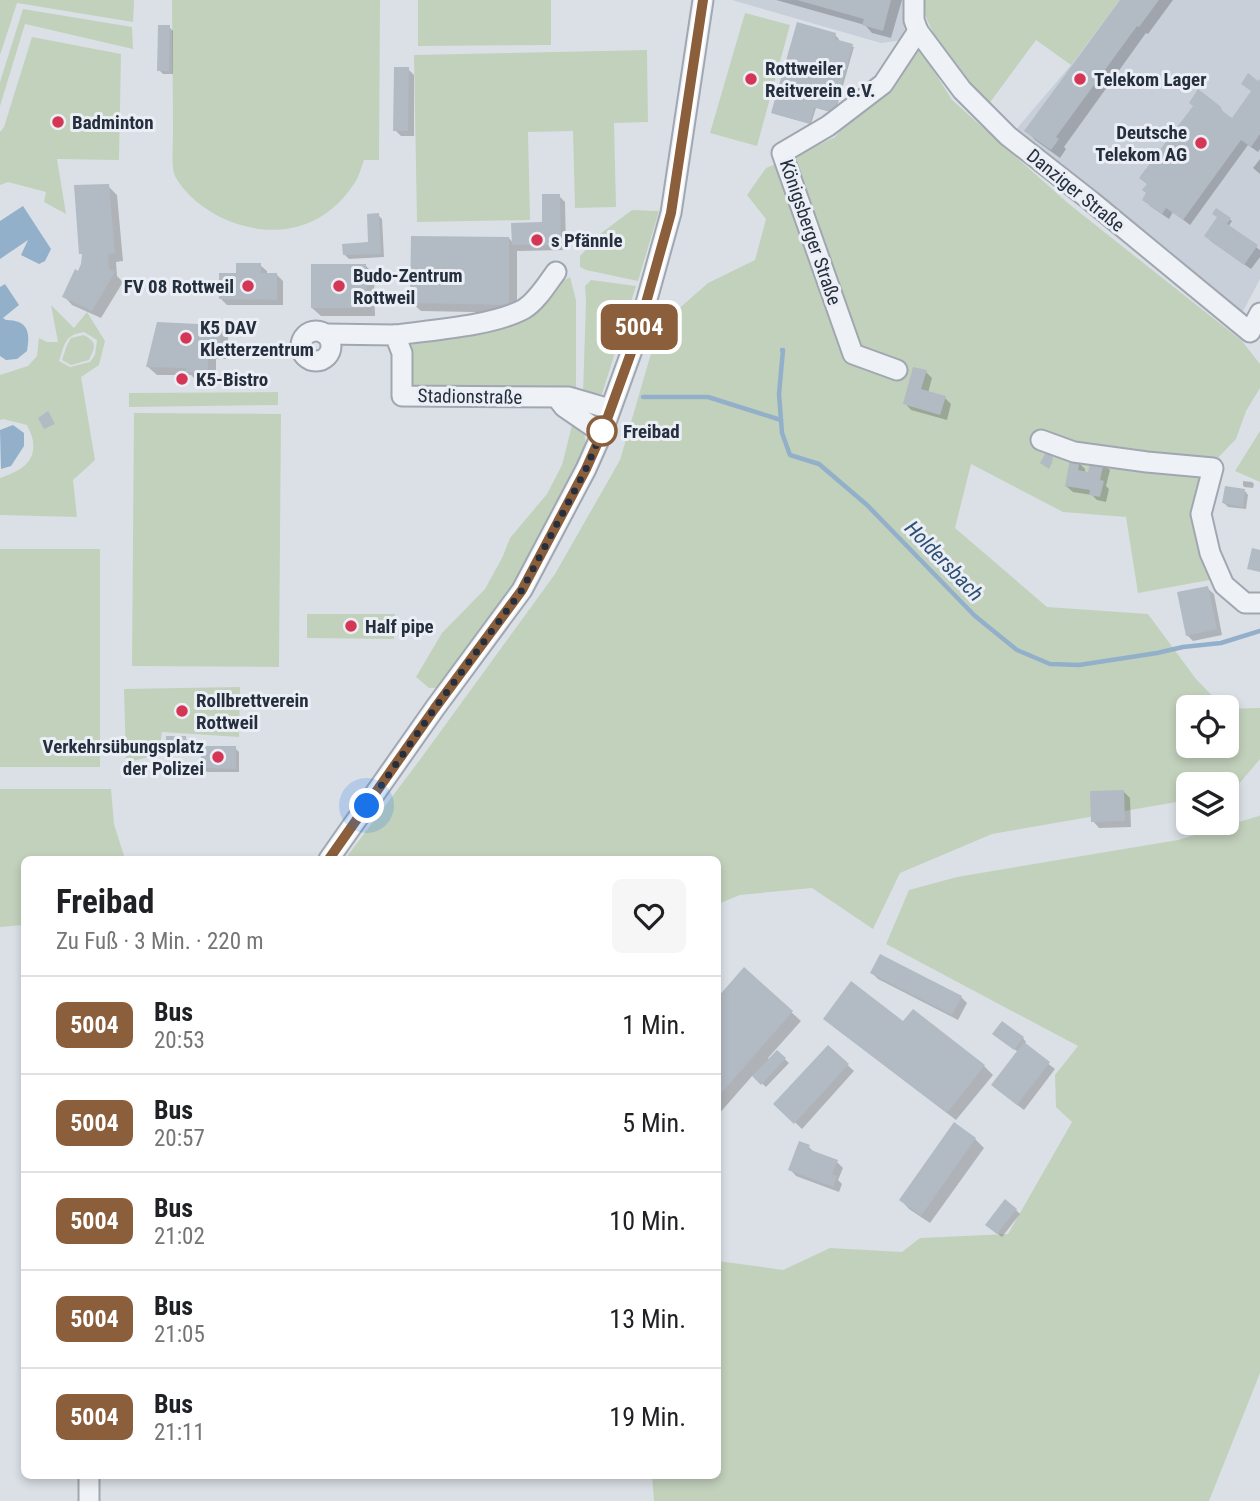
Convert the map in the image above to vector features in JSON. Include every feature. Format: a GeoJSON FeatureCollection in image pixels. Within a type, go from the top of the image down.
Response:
{"type":"FeatureCollection","features":[{"type":"Feature","properties":{"kind":"street"},"geometry":{"type":"LineString","coordinates":[[331,856],[522,590],[602,433],[636,339],[671,213],[703,0]]}},
{"type":"Feature","properties":{"kind":"street"},"geometry":{"type":"LineString","coordinates":[[914,0],[914,20],[918,31]]}},
{"type":"Feature","properties":{"kind":"street","name":"Danziger Straße"},"geometry":{"type":"LineString","coordinates":[[918,31],[961,90],[1008,136],[1250,332],[1260,313]]}},
{"type":"Feature","properties":{"kind":"street","name":"Königsberger Straße"},"geometry":{"type":"LineString","coordinates":[[897,370],[853,354],[782,153],[828,126],[883,84],[918,31]]}},
{"type":"Feature","properties":{"kind":"street"},"geometry":{"type":"LineString","coordinates":[[325,334],[395,335],[495,320],[525,308],[556,272]]}},
{"type":"Feature","properties":{"kind":"street","name":"Stadionstraße"},"geometry":{"type":"LineString","coordinates":[[395,335],[402,353],[402,396],[569,397],[610,409]]}},
{"type":"Feature","properties":{"kind":"street"},"geometry":{"type":"LineString","coordinates":[[557,398],[564,407],[602,433]]}},
{"type":"Feature","properties":{"kind":"street"},"geometry":{"type":"LineString","coordinates":[[1041,440],[1074,452],[1213,468],[1202,514],[1210,553],[1224,585],[1245,603],[1260,603]]}},
{"type":"Feature","properties":{"kind":"street"},"geometry":{"type":"LineString","coordinates":[[89,1479],[89,1501]]}},
{"type":"Feature","properties":{"kind":"shaded area"},"geometry":{"type":"Polygon","coordinates":[[[732,0],[906,0],[904,40],[881,43],[732,0]]]}},
{"type":"Feature","properties":{"kind":"shaded area"},"geometry":{"type":"Polygon","coordinates":[[[1120,0],[1260,0],[1260,279],[1240,317],[1013,133],[1071,65],[1120,0]]]}},
{"type":"Feature","properties":{"kind":"green space"},"geometry":{"type":"Polygon","coordinates":[[[0,0],[134,0],[133,22],[17,3],[0,55],[0,0]]]}},
{"type":"Feature","properties":{"kind":"green space"},"geometry":{"type":"Polygon","coordinates":[[[172,0],[380,0],[379,160],[364,160],[354,184],[327,212],[295,227],[259,229],[215,214],[196,201],[179,183],[173,162],[172,0]]]}},
{"type":"Feature","properties":{"kind":"green space"},"geometry":{"type":"Polygon","coordinates":[[[418,0],[551,0],[551,45],[418,46],[418,0]]]}},
{"type":"Feature","properties":{"kind":"green space"},"geometry":{"type":"Polygon","coordinates":[[[921,0],[1120,0],[1071,65],[1036,40],[988,105],[939,41],[921,0]]]}},
{"type":"Feature","properties":{"kind":"green space"},"geometry":{"type":"Polygon","coordinates":[[[23,9],[132,27],[133,49],[25,24],[0,106],[0,82],[23,9]]]}},
{"type":"Feature","properties":{"kind":"green space","name":"Rottweiler Reitverein e.V."},"geometry":{"type":"Polygon","coordinates":[[[745,13],[790,25],[757,146],[710,133],[745,13]]]}},
{"type":"Feature","properties":{"kind":"green space"},"geometry":{"type":"Polygon","coordinates":[[[32,37],[121,54],[119,160],[57,159],[66,214],[44,202],[46,192],[8,182],[0,185],[0,132],[4,127],[32,37]]]}},
{"type":"Feature","properties":{"kind":"green space"},"geometry":{"type":"Polygon","coordinates":[[[919,47],[952,100],[1069,204],[1242,341],[1260,364],[1260,388],[1246,411],[1236,439],[1212,464],[1198,516],[1215,579],[1138,593],[1126,517],[1063,512],[971,464],[955,528],[1047,607],[1148,614],[1196,679],[1211,695],[1176,695],[1176,758],[1239,758],[1239,709],[1260,708],[1260,759],[1239,784],[1239,772],[1176,772],[1176,802],[992,834],[900,873],[873,929],[812,888],[740,895],[721,903],[721,856],[347,856],[555,574],[620,460],[659,326],[708,283],[755,260],[766,219],[747,195],[766,168],[835,137],[892,87],[919,47]]]}},
{"type":"Feature","properties":{"kind":"green space"},"geometry":{"type":"Polygon","coordinates":[[[647,50],[648,122],[614,123],[616,207],[575,208],[573,131],[528,132],[530,220],[417,222],[414,55],[647,50]]]}},
{"type":"Feature","properties":{"kind":"green space"},"geometry":{"type":"Polygon","coordinates":[[[632,210],[659,211],[638,281],[580,267],[580,256],[600,234],[632,210]]]}},
{"type":"Feature","properties":{"kind":"green space"},"geometry":{"type":"Polygon","coordinates":[[[570,277],[576,300],[576,393],[423,389],[413,385],[408,358],[410,348],[417,341],[423,337],[527,313],[551,297],[561,282],[570,277]]]}},
{"type":"Feature","properties":{"kind":"green space"},"geometry":{"type":"Polygon","coordinates":[[[591,280],[636,286],[602,394],[583,393],[585,286],[591,280]]]}},
{"type":"Feature","properties":{"kind":"green space"},"geometry":{"type":"Polygon","coordinates":[[[51,305],[74,328],[87,312],[105,341],[99,365],[81,377],[95,460],[73,480],[77,517],[0,515],[0,478],[24,466],[33,450],[27,425],[0,420],[0,375],[28,366],[37,356],[39,338],[47,342],[58,342],[51,305]],[[84,332],[72,335],[66,341],[59,361],[70,367],[90,362],[95,355],[97,340],[84,332]]]}},
{"type":"Feature","properties":{"kind":"green space"},"geometry":{"type":"Polygon","coordinates":[[[84,335],[92,340],[94,346],[89,360],[71,365],[62,360],[71,338],[84,335]]]}},
{"type":"Feature","properties":{"kind":"green space"},"geometry":{"type":"Polygon","coordinates":[[[278,392],[278,405],[129,407],[129,393],[278,392]]]}},
{"type":"Feature","properties":{"kind":"green space"},"geometry":{"type":"Polygon","coordinates":[[[134,413],[281,414],[279,667],[132,666],[134,413]]]}},
{"type":"Feature","properties":{"kind":"green space"},"geometry":{"type":"Polygon","coordinates":[[[573,421],[584,435],[584,453],[515,584],[441,688],[429,688],[416,677],[442,633],[485,589],[510,538],[547,494],[562,465],[573,421]]]}},
{"type":"Feature","properties":{"kind":"green space"},"geometry":{"type":"Polygon","coordinates":[[[1260,431],[1260,482],[1235,471],[1260,431]]]}},
{"type":"Feature","properties":{"kind":"green space"},"geometry":{"type":"Polygon","coordinates":[[[0,549],[100,549],[100,767],[0,767],[0,549]]]}},
{"type":"Feature","properties":{"kind":"green space","name":"Half pipe"},"geometry":{"type":"Polygon","coordinates":[[[307,614],[395,614],[394,639],[307,638],[307,614]]]}},
{"type":"Feature","properties":{"kind":"green space","name":"Rollbrettverein Rottweil"},"geometry":{"type":"Polygon","coordinates":[[[240,687],[239,737],[162,732],[159,754],[126,763],[124,689],[240,687]]]}},
{"type":"Feature","properties":{"kind":"green space"},"geometry":{"type":"Polygon","coordinates":[[[0,789],[111,789],[114,824],[124,856],[21,856],[21,925],[0,927],[0,789]]]}},
{"type":"Feature","properties":{"kind":"green space"},"geometry":{"type":"Polygon","coordinates":[[[1260,815],[1260,1373],[1209,1501],[654,1501],[652,1479],[721,1479],[721,1261],[783,1270],[830,1248],[902,1252],[920,1238],[1008,1234],[1072,1122],[1056,1107],[1055,1075],[1078,1046],[886,944],[909,890],[957,877],[1195,835],[1239,835],[1239,822],[1260,815]]]}},
{"type":"Feature","properties":{"kind":"water"},"geometry":{"type":"Polygon","coordinates":[[[23,206],[51,249],[45,261],[39,264],[21,255],[28,240],[0,259],[0,221],[23,206]]]}},
{"type":"Feature","properties":{"kind":"water"},"geometry":{"type":"Polygon","coordinates":[[[5,284],[19,305],[3,318],[19,322],[28,332],[27,351],[17,359],[6,360],[0,356],[0,287],[5,284]]]}},
{"type":"Feature","properties":{"kind":"water"},"geometry":{"type":"Polygon","coordinates":[[[13,425],[24,433],[24,446],[11,466],[1,469],[0,430],[13,425]]]}},
{"type":"Feature","properties":{"kind":"building"},"geometry":{"type":"Polygon","coordinates":[[[797,0],[891,0],[883,31],[862,25],[864,19],[797,0]]]}},
{"type":"Feature","properties":{"kind":"building","name":"Telekom Lager"},"geometry":{"type":"Polygon","coordinates":[[[1120,0],[1159,0],[1056,137],[1059,139],[1051,150],[1024,131],[1120,0]]]}},
{"type":"Feature","properties":{"kind":"building","name":"Rottweiler Reitverein e.V."},"geometry":{"type":"Polygon","coordinates":[[[797,22],[836,33],[835,39],[853,44],[834,113],[814,107],[810,124],[771,113],[797,22]]]}},
{"type":"Feature","properties":{"kind":"building"},"geometry":{"type":"Polygon","coordinates":[[[158,25],[170,25],[169,71],[157,71],[158,25]]]}},
{"type":"Feature","properties":{"kind":"building"},"geometry":{"type":"Polygon","coordinates":[[[394,67],[409,67],[408,131],[393,131],[394,67]]]}},
{"type":"Feature","properties":{"kind":"building","name":"Deutsche Telekom AG"},"geometry":{"type":"Polygon","coordinates":[[[1248,73],[1258,81],[1260,79],[1260,134],[1251,147],[1241,140],[1183,220],[1166,208],[1162,214],[1142,200],[1146,193],[1142,190],[1147,184],[1139,178],[1193,106],[1189,103],[1198,89],[1232,118],[1251,91],[1241,84],[1248,73]]]}},
{"type":"Feature","properties":{"kind":"building"},"geometry":{"type":"Polygon","coordinates":[[[109,184],[115,253],[108,254],[109,268],[115,272],[92,311],[62,297],[75,269],[78,271],[81,264],[74,185],[109,184]]]}},
{"type":"Feature","properties":{"kind":"building"},"geometry":{"type":"Polygon","coordinates":[[[542,194],[560,194],[561,245],[512,245],[511,223],[542,222],[542,194]]]}},
{"type":"Feature","properties":{"kind":"building"},"geometry":{"type":"Polygon","coordinates":[[[1216,208],[1231,218],[1227,224],[1258,245],[1244,265],[1204,236],[1217,217],[1212,214],[1216,208]]]}},
{"type":"Feature","properties":{"kind":"building"},"geometry":{"type":"Polygon","coordinates":[[[379,213],[381,254],[343,255],[342,244],[368,242],[367,214],[379,213]]]}},
{"type":"Feature","properties":{"kind":"building"},"geometry":{"type":"Polygon","coordinates":[[[411,236],[509,237],[509,305],[410,303],[411,236]]]}},
{"type":"Feature","properties":{"kind":"building","name":"FV 08 Rottweil"},"geometry":{"type":"Polygon","coordinates":[[[236,263],[261,263],[261,273],[277,273],[277,300],[219,299],[219,273],[236,273],[236,263]]]}},
{"type":"Feature","properties":{"kind":"building","name":"Budo-Zentrum Rottweil"},"geometry":{"type":"Polygon","coordinates":[[[311,264],[366,264],[367,308],[311,308],[311,264]]]}},
{"type":"Feature","properties":{"kind":"building","name":"K5 DAV Kletterzentrum"},"geometry":{"type":"Polygon","coordinates":[[[157,322],[220,325],[220,352],[208,352],[208,373],[186,372],[186,368],[146,367],[157,322]]]}},
{"type":"Feature","properties":{"kind":"building"},"geometry":{"type":"Polygon","coordinates":[[[913,367],[927,370],[921,389],[946,396],[940,415],[903,404],[913,367]]]}},
{"type":"Feature","properties":{"kind":"building"},"geometry":{"type":"Polygon","coordinates":[[[48,411],[55,424],[44,429],[38,418],[48,411]]]}},
{"type":"Feature","properties":{"kind":"building"},"geometry":{"type":"Polygon","coordinates":[[[1046,452],[1053,456],[1049,469],[1040,463],[1046,452]]]}},
{"type":"Feature","properties":{"kind":"building"},"geometry":{"type":"Polygon","coordinates":[[[1070,459],[1080,461],[1078,470],[1088,472],[1091,460],[1104,462],[1100,480],[1104,481],[1100,497],[1089,495],[1090,490],[1065,486],[1070,459]]]}},
{"type":"Feature","properties":{"kind":"building"},"geometry":{"type":"Polygon","coordinates":[[[1225,486],[1245,489],[1243,507],[1222,503],[1225,486]]]}},
{"type":"Feature","properties":{"kind":"building"},"geometry":{"type":"Polygon","coordinates":[[[1252,548],[1260,550],[1260,572],[1247,569],[1252,548]]]}},
{"type":"Feature","properties":{"kind":"building"},"geometry":{"type":"Polygon","coordinates":[[[1208,586],[1217,629],[1186,636],[1177,592],[1208,586]]]}},
{"type":"Feature","properties":{"kind":"building"},"geometry":{"type":"Polygon","coordinates":[[[166,736],[186,736],[186,750],[166,750],[166,736]]]}},
{"type":"Feature","properties":{"kind":"building","name":"Verkehrsübungsplatz der Polizei"},"geometry":{"type":"Polygon","coordinates":[[[201,746],[236,746],[236,769],[201,768],[201,746]]]}},
{"type":"Feature","properties":{"kind":"building"},"geometry":{"type":"Polygon","coordinates":[[[1124,790],[1125,821],[1091,822],[1090,791],[1124,790]]]}},
{"type":"Feature","properties":{"kind":"building"},"geometry":{"type":"Polygon","coordinates":[[[880,954],[962,996],[952,1015],[870,973],[880,954]]]}},
{"type":"Feature","properties":{"kind":"building"},"geometry":{"type":"Polygon","coordinates":[[[744,967],[793,1011],[721,1094],[721,994],[744,967]]]}},
{"type":"Feature","properties":{"kind":"building"},"geometry":{"type":"Polygon","coordinates":[[[851,981],[903,1021],[913,1009],[985,1065],[947,1113],[823,1019],[851,981]]]}},
{"type":"Feature","properties":{"kind":"building"},"geometry":{"type":"Polygon","coordinates":[[[1002,1021],[1024,1037],[1014,1050],[992,1034],[1002,1021]]]}},
{"type":"Feature","properties":{"kind":"building"},"geometry":{"type":"Polygon","coordinates":[[[1024,1042],[1050,1062],[1017,1105],[991,1085],[1024,1042]]]}},
{"type":"Feature","properties":{"kind":"building"},"geometry":{"type":"Polygon","coordinates":[[[828,1045],[849,1064],[794,1124],[773,1104],[828,1045]]]}},
{"type":"Feature","properties":{"kind":"building"},"geometry":{"type":"Polygon","coordinates":[[[777,1050],[786,1058],[761,1085],[752,1076],[777,1050]]]}},
{"type":"Feature","properties":{"kind":"building"},"geometry":{"type":"Polygon","coordinates":[[[954,1122],[976,1138],[921,1216],[899,1200],[954,1122]]]}},
{"type":"Feature","properties":{"kind":"building"},"geometry":{"type":"Polygon","coordinates":[[[799,1141],[810,1145],[808,1149],[838,1160],[832,1174],[837,1176],[833,1187],[788,1170],[799,1141]]]}},
{"type":"Feature","properties":{"kind":"building"},"geometry":{"type":"Polygon","coordinates":[[[1005,1199],[1017,1209],[997,1234],[985,1225],[1005,1199]]]}},
{"type":"Feature","properties":{"kind":"waterway","name":"Holdersbach"},"geometry":{"type":"LineString","coordinates":[[782,350],[779,394],[782,433],[790,455],[819,464],[867,505],[975,616],[1017,650],[1050,664],[1079,665],[1221,643],[1260,631]]}},
{"type":"Feature","properties":{"kind":"waterway","name":"Holdersbach"},"geometry":{"type":"LineString","coordinates":[[643,397],[708,397],[781,420]]}},
{"type":"Feature","properties":{"kind":"bus line","name":"5004"},"geometry":{"type":"LineString","coordinates":[[331,856],[522,590],[602,433],[636,339],[671,213],[703,0]]}},
{"type":"Feature","properties":{"kind":"place","name":"Rottweiler Reitverein e.V."},"geometry":{"type":"Point","coordinates":[751,79]}},
{"type":"Feature","properties":{"kind":"place","name":"Telekom Lager"},"geometry":{"type":"Point","coordinates":[1080,79]}},
{"type":"Feature","properties":{"kind":"place","name":"Badminton"},"geometry":{"type":"Point","coordinates":[58,122]}},
{"type":"Feature","properties":{"kind":"place","name":"Deutsche Telekom AG"},"geometry":{"type":"Point","coordinates":[1201,143]}},
{"type":"Feature","properties":{"kind":"place","name":"s Pfännle"},"geometry":{"type":"Point","coordinates":[537,240]}},
{"type":"Feature","properties":{"kind":"place","name":"FV 08 Rottweil"},"geometry":{"type":"Point","coordinates":[248,286]}},
{"type":"Feature","properties":{"kind":"place","name":"Budo-Zentrum Rottweil"},"geometry":{"type":"Point","coordinates":[339,286]}},
{"type":"Feature","properties":{"kind":"place","name":"K5 DAV Kletterzentrum"},"geometry":{"type":"Point","coordinates":[186,338]}},
{"type":"Feature","properties":{"kind":"place","name":"K5-Bistro"},"geometry":{"type":"Point","coordinates":[182,379]}},
{"type":"Feature","properties":{"kind":"place","name":"Freibad"},"geometry":{"type":"Point","coordinates":[602,431]}},
{"type":"Feature","properties":{"kind":"place","name":"Half pipe"},"geometry":{"type":"Point","coordinates":[351,626]}},
{"type":"Feature","properties":{"kind":"place","name":"Rollbrettverein Rottweil"},"geometry":{"type":"Point","coordinates":[182,711]}},
{"type":"Feature","properties":{"kind":"place","name":"Verkehrsübungsplatz der Polizei"},"geometry":{"type":"Point","coordinates":[218,757]}},
{"type":"Feature","properties":{"kind":"route"},"geometry":{"type":"LineString","coordinates":[[367,806],[522,590],[586,469],[602,431]]}}]}
